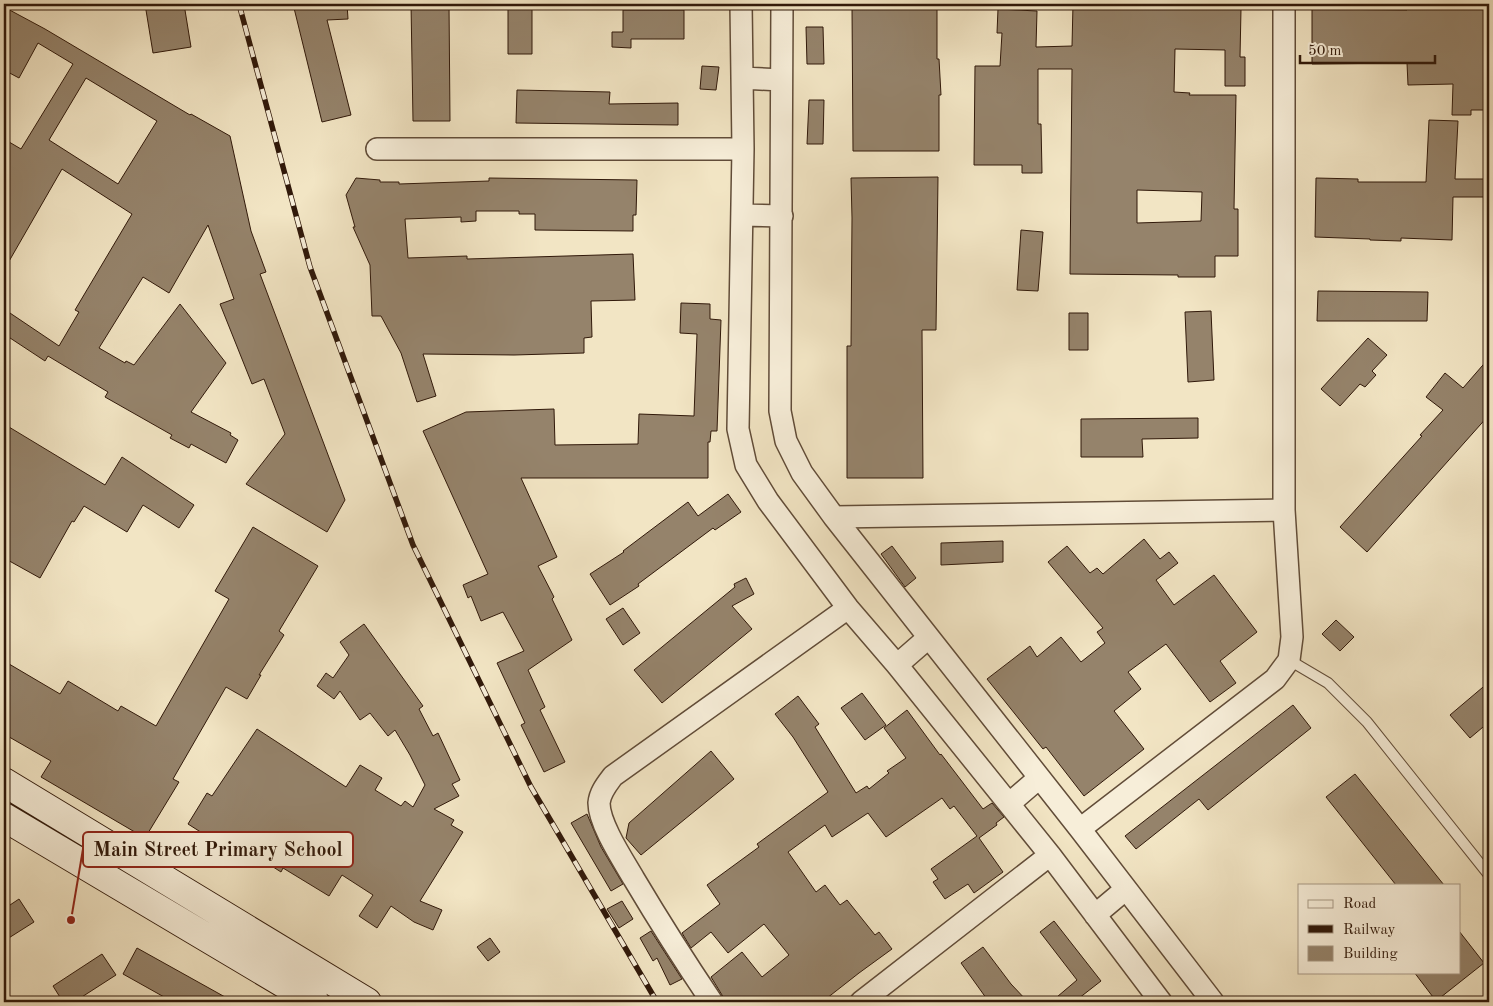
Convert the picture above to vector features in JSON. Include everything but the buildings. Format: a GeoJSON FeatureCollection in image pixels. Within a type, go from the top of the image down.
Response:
{"type":"FeatureCollection","features":[{"type":"Feature","properties":{"kind":"street"},"geometry":{"type":"LineString","coordinates":[[742,4],[743,149],[738,429],[746,465],[768,501],[848,608],[898,665],[1010,803],[1161,1002]]}},
{"type":"Feature","properties":{"kind":"street"},"geometry":{"type":"LineString","coordinates":[[782,4],[780,411],[786,440],[802,473],[834,517],[1080,829],[1213,1002]]}},
{"type":"Feature","properties":{"kind":"street"},"geometry":{"type":"LineString","coordinates":[[1080,829],[1275,679],[1289,660],[1292,637],[1284,510],[1284,4]]}},
{"type":"Feature","properties":{"kind":"street"},"geometry":{"type":"LineString","coordinates":[[742,78],[781,80]]}},
{"type":"Feature","properties":{"kind":"street"},"geometry":{"type":"LineString","coordinates":[[377,149],[743,149]]}},
{"type":"Feature","properties":{"kind":"street"},"geometry":{"type":"LineString","coordinates":[[742,215],[782,216]]}},
{"type":"Feature","properties":{"kind":"street"},"geometry":{"type":"LineString","coordinates":[[834,517],[1284,510]]}},
{"type":"Feature","properties":{"kind":"street"},"geometry":{"type":"LineString","coordinates":[[712,1002],[666,933],[615,848],[601,815],[599,802],[602,789],[613,776],[848,608]]}},
{"type":"Feature","properties":{"kind":"street"},"geometry":{"type":"LineString","coordinates":[[898,665],[928,638]]}},
{"type":"Feature","properties":{"kind":"street"},"geometry":{"type":"LineString","coordinates":[[1010,803],[1040,778]]}},
{"type":"Feature","properties":{"kind":"street"},"geometry":{"type":"LineString","coordinates":[[4,782],[367,1002]]}},
{"type":"Feature","properties":{"kind":"street"},"geometry":{"type":"LineString","coordinates":[[4,817],[315,1002]]}},
{"type":"Feature","properties":{"kind":"street"},"geometry":{"type":"LineString","coordinates":[[862,1002],[1050,855]]}},
{"type":"Feature","properties":{"kind":"street"},"geometry":{"type":"LineString","coordinates":[[1095,915],[1126,889]]}},
{"type":"Feature","properties":{"kind":"lane"},"geometry":{"type":"LineString","coordinates":[[1289,660],[1328,683],[1367,722],[1489,875]]}},
{"type":"Feature","properties":{"kind":"railway"},"geometry":{"type":"LineString","coordinates":[[239,4],[310,267],[413,545],[531,787],[657,1002]]}},
{"type":"Feature","properties":{"kind":"place","name":"Main Street Primary School"},"geometry":{"type":"Point","coordinates":[71,920]}}]}
